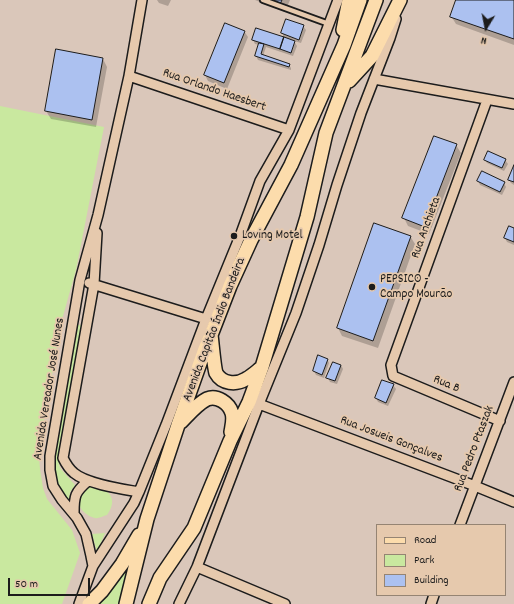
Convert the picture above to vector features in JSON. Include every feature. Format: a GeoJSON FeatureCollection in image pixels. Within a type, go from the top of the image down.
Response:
{"type":"FeatureCollection","features":[{"type":"Feature","properties":{"kind":"main road"},"geometry":{"type":"LineString","coordinates":[[344,46],[342,32],[349,0]]}},
{"type":"Feature","properties":{"kind":"main road","name":"Avenida Capitão Índio Bandeira"},"geometry":{"type":"LineString","coordinates":[[126,604],[148,519],[178,425],[205,349],[251,240],[291,165],[344,46],[360,0]]}},
{"type":"Feature","properties":{"kind":"main road"},"geometry":{"type":"LineString","coordinates":[[149,604],[160,578],[194,528],[230,441],[249,402],[262,367],[307,217],[326,133],[376,0]]}},
{"type":"Feature","properties":{"kind":"main road"},"geometry":{"type":"LineString","coordinates":[[344,87],[372,56],[401,0]]}},
{"type":"Feature","properties":{"kind":"main road"},"geometry":{"type":"LineString","coordinates":[[211,335],[216,372],[223,380],[229,383],[246,380],[262,367]]}},
{"type":"Feature","properties":{"kind":"main road"},"geometry":{"type":"LineString","coordinates":[[178,425],[200,403],[208,398],[216,398],[224,401],[232,412],[233,422],[230,441]]}},
{"type":"Feature","properties":{"kind":"main road"},"geometry":{"type":"LineString","coordinates":[[89,604],[102,591],[122,564],[148,519]]}},
{"type":"Feature","properties":{"kind":"street","name":"Avenida Vereador José Nunes"},"geometry":{"type":"LineString","coordinates":[[93,566],[86,534],[74,513],[62,500],[53,486],[50,470],[50,456],[80,280],[98,215],[129,76],[142,0]]}},
{"type":"Feature","properties":{"kind":"street"},"geometry":{"type":"LineString","coordinates":[[79,604],[93,566],[134,503],[139,492],[240,236],[260,180],[289,130],[338,0]]}},
{"type":"Feature","properties":{"kind":"street"},"geometry":{"type":"LineString","coordinates":[[179,604],[197,567],[259,404],[296,313],[319,245],[339,178],[361,113],[390,38],[401,0]]}},
{"type":"Feature","properties":{"kind":"street","name":"Rua Orlando Haesbert"},"geometry":{"type":"LineString","coordinates":[[129,76],[289,130]]}},
{"type":"Feature","properties":{"kind":"street"},"geometry":{"type":"LineString","coordinates":[[374,80],[514,104]]}},
{"type":"Feature","properties":{"kind":"street","name":"Rua Anchieta"},"geometry":{"type":"LineString","coordinates":[[391,365],[487,100]]}},
{"type":"Feature","properties":{"kind":"street","name":"Avenida Vereador José Nunes"},"geometry":{"type":"LineString","coordinates":[[98,215],[94,284],[63,458],[75,474],[88,481],[139,492]]}},
{"type":"Feature","properties":{"kind":"street"},"geometry":{"type":"LineString","coordinates":[[80,280],[206,319]]}},
{"type":"Feature","properties":{"kind":"street","name":"Rua B"},"geometry":{"type":"LineString","coordinates":[[391,365],[393,376],[500,421]]}},
{"type":"Feature","properties":{"kind":"street","name":"Rua Pedro Ptaszak"},"geometry":{"type":"LineString","coordinates":[[460,524],[514,382]]}},
{"type":"Feature","properties":{"kind":"street","name":"Rua Josueis Gonçalves"},"geometry":{"type":"LineString","coordinates":[[259,404],[514,502]]}},
{"type":"Feature","properties":{"kind":"street"},"geometry":{"type":"LineString","coordinates":[[74,513],[76,494],[88,481]]}},
{"type":"Feature","properties":{"kind":"street"},"geometry":{"type":"LineString","coordinates":[[197,567],[285,604]]}},
{"type":"Feature","properties":{"kind":"lane"},"geometry":{"type":"LineString","coordinates":[[263,0],[329,24]]}},
{"type":"Feature","properties":{"kind":"green space"},"geometry":{"type":"Polygon","coordinates":[[[0,106],[104,127],[76,270],[61,323],[40,444],[40,469],[43,488],[47,499],[72,530],[80,553],[62,604],[0,604],[0,106]]]}},
{"type":"Feature","properties":{"kind":"green space"},"geometry":{"type":"Polygon","coordinates":[[[78,325],[83,325],[58,459],[60,468],[75,485],[70,492],[69,504],[60,490],[56,474],[55,459],[78,325]]]}},
{"type":"Feature","properties":{"kind":"green space"},"geometry":{"type":"Polygon","coordinates":[[[88,485],[101,488],[110,494],[112,503],[111,509],[107,515],[95,518],[91,517],[81,509],[78,502],[79,494],[88,485]]]}},
{"type":"Feature","properties":{"kind":"green space"},"geometry":{"type":"Polygon","coordinates":[[[105,533],[97,552],[92,534],[105,533]]]}},
{"type":"Feature","properties":{"kind":"green space"},"geometry":{"type":"Polygon","coordinates":[[[127,564],[130,564],[121,604],[95,604],[127,564]]]}},
{"type":"Feature","properties":{"kind":"building"},"geometry":{"type":"Polygon","coordinates":[[[270,0],[282,0],[280,4],[270,0]]]}},
{"type":"Feature","properties":{"kind":"building"},"geometry":{"type":"Polygon","coordinates":[[[456,0],[514,0],[514,39],[450,17],[456,0]]]}},
{"type":"Feature","properties":{"kind":"building"},"geometry":{"type":"Polygon","coordinates":[[[286,19],[304,25],[299,40],[281,33],[286,19]]]}},
{"type":"Feature","properties":{"kind":"building"},"geometry":{"type":"Polygon","coordinates":[[[225,23],[245,31],[224,83],[204,75],[225,23]]]}},
{"type":"Feature","properties":{"kind":"building"},"geometry":{"type":"Polygon","coordinates":[[[256,28],[284,37],[280,49],[252,40],[256,28]]]}},
{"type":"Feature","properties":{"kind":"building"},"geometry":{"type":"Polygon","coordinates":[[[284,37],[295,41],[291,53],[280,49],[284,37]]]}},
{"type":"Feature","properties":{"kind":"building"},"geometry":{"type":"Polygon","coordinates":[[[259,43],[264,44],[261,54],[290,64],[289,67],[255,56],[259,43]]]}},
{"type":"Feature","properties":{"kind":"building"},"geometry":{"type":"Polygon","coordinates":[[[56,49],[103,58],[92,120],[45,111],[56,49]]]}},
{"type":"Feature","properties":{"kind":"building"},"geometry":{"type":"Polygon","coordinates":[[[434,136],[457,144],[425,227],[402,218],[434,136]]]}},
{"type":"Feature","properties":{"kind":"building"},"geometry":{"type":"Polygon","coordinates":[[[488,151],[506,159],[502,168],[484,160],[488,151]]]}},
{"type":"Feature","properties":{"kind":"building"},"geometry":{"type":"Polygon","coordinates":[[[514,165],[514,182],[508,180],[514,165]]]}},
{"type":"Feature","properties":{"kind":"building"},"geometry":{"type":"Polygon","coordinates":[[[482,171],[505,182],[500,192],[477,181],[482,171]]]}},
{"type":"Feature","properties":{"kind":"building"},"geometry":{"type":"Polygon","coordinates":[[[374,223],[411,236],[373,341],[337,328],[374,223]]]}},
{"type":"Feature","properties":{"kind":"building"},"geometry":{"type":"Polygon","coordinates":[[[509,226],[514,228],[514,242],[504,238],[509,226]]]}},
{"type":"Feature","properties":{"kind":"building"},"geometry":{"type":"Polygon","coordinates":[[[318,355],[328,359],[322,375],[313,371],[318,355]]]}},
{"type":"Feature","properties":{"kind":"building"},"geometry":{"type":"Polygon","coordinates":[[[333,362],[341,365],[335,381],[326,378],[333,362]]]}},
{"type":"Feature","properties":{"kind":"building"},"geometry":{"type":"Polygon","coordinates":[[[382,380],[394,384],[386,403],[375,398],[382,380]]]}},
{"type":"Feature","properties":{"kind":"place","name":"Loving Motel"},"geometry":{"type":"Point","coordinates":[234,236]}},
{"type":"Feature","properties":{"kind":"place","name":"PEPSICO - Campo Mourão"},"geometry":{"type":"Point","coordinates":[372,287]}}]}
